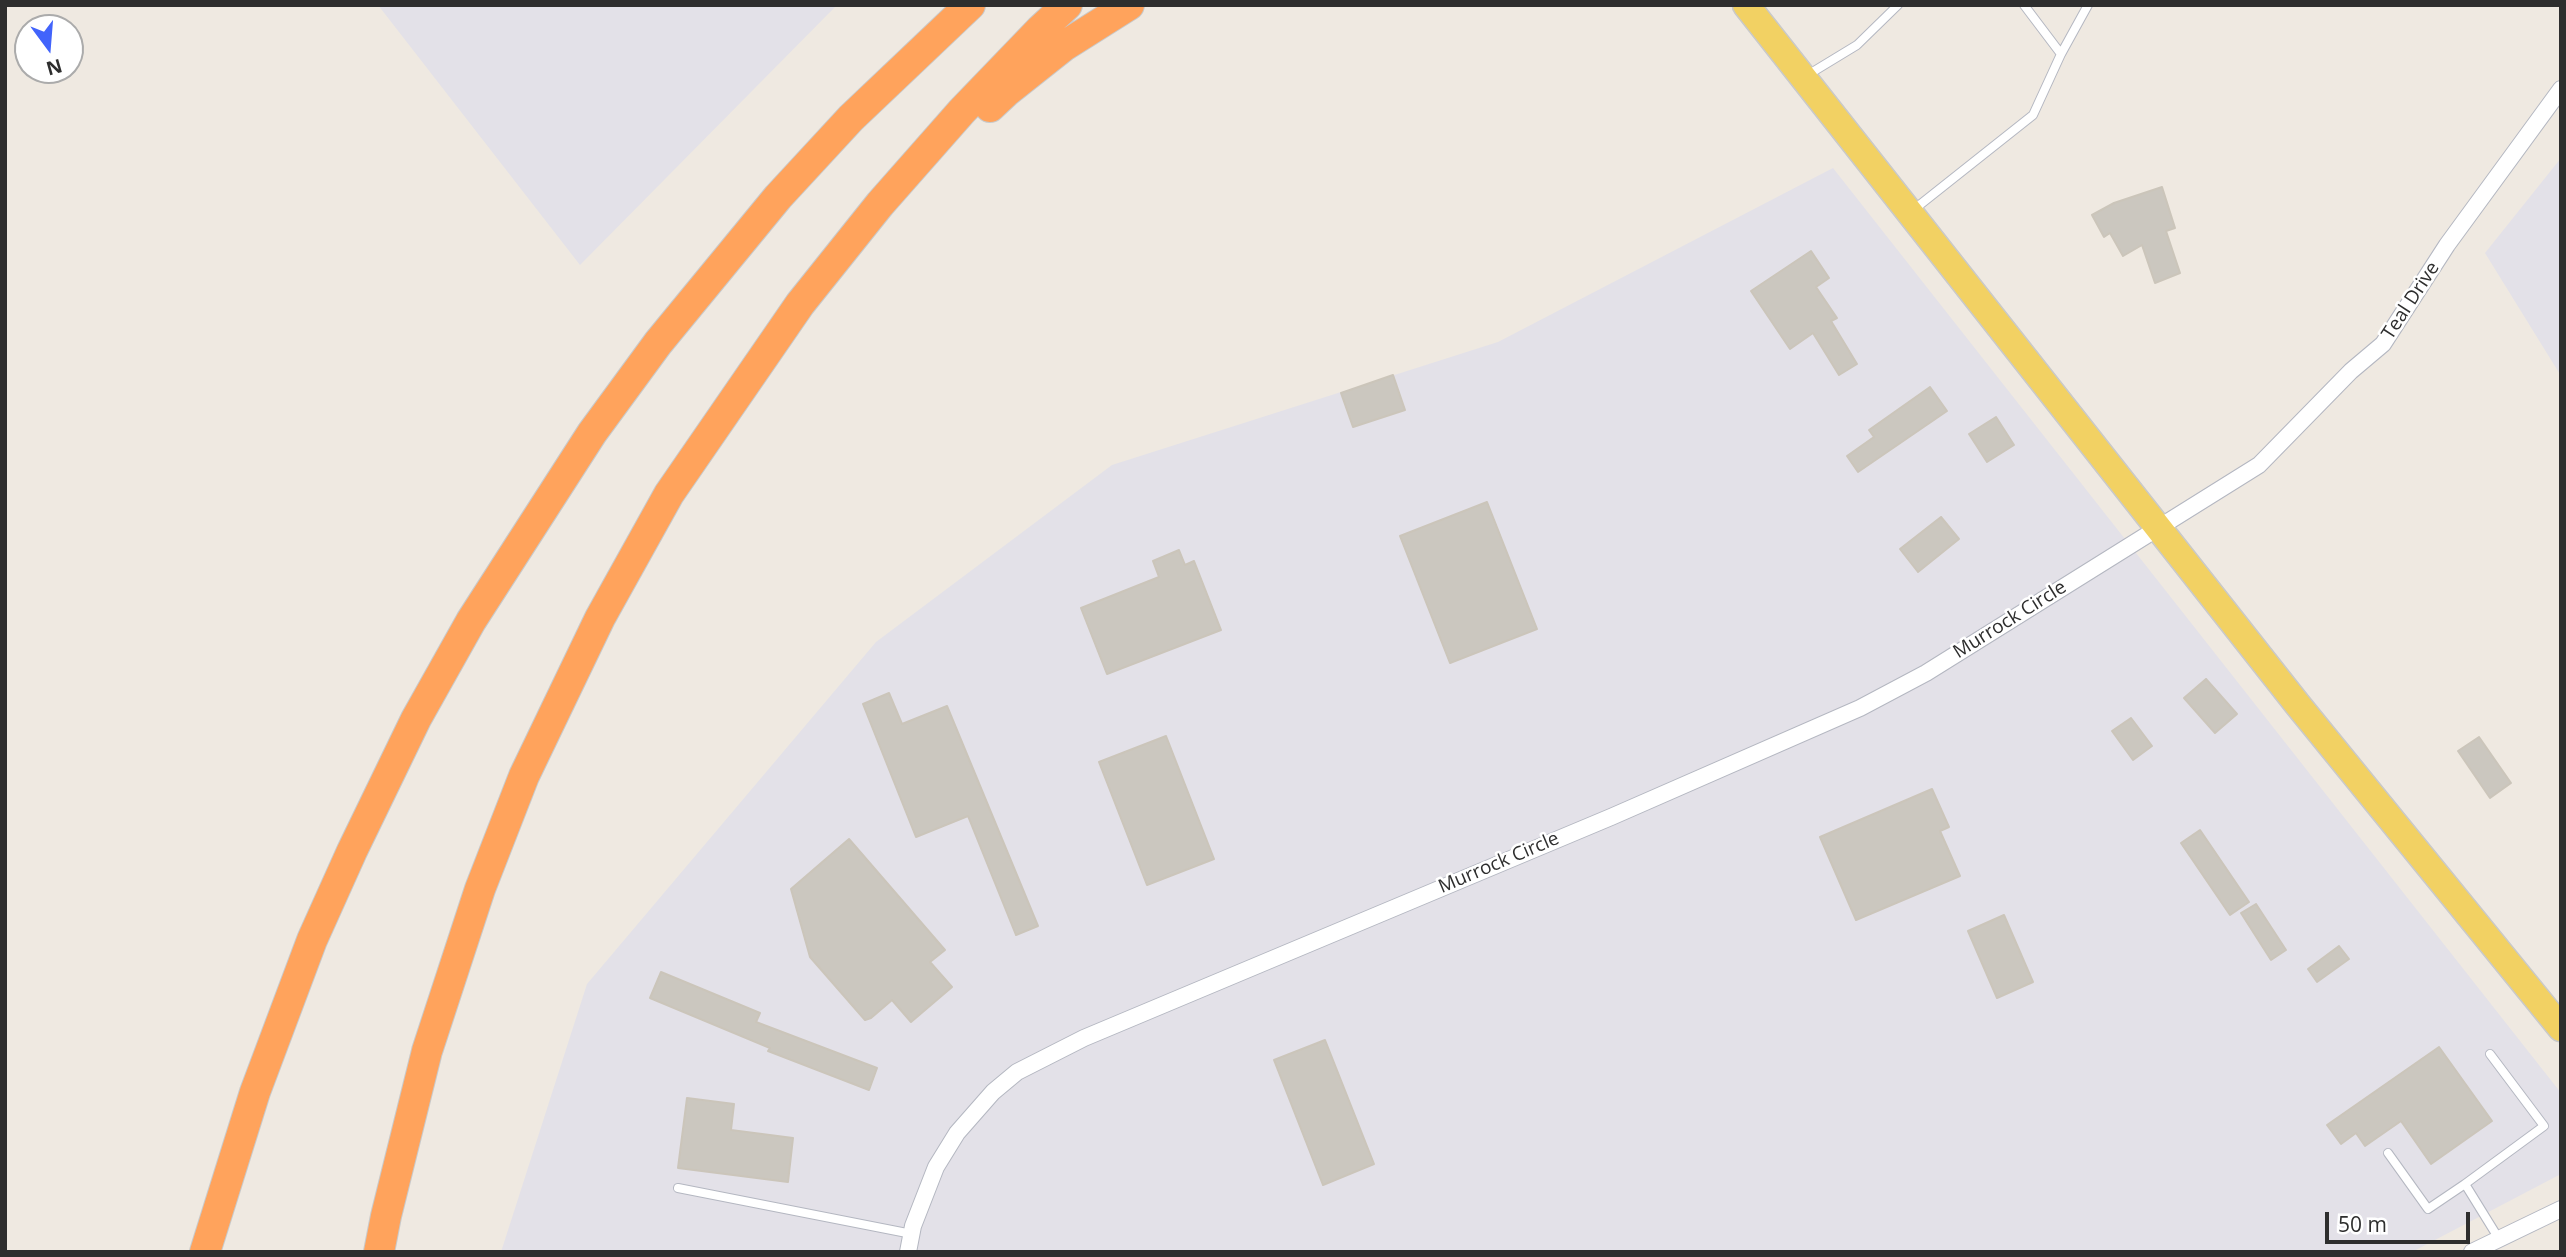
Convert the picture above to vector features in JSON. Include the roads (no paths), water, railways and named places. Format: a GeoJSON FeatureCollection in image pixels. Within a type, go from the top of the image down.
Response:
{"type":"FeatureCollection","features":[{"type":"Feature","properties":{"kind":"highway"},"geometry":{"type":"LineString","coordinates":[[851,118],[891,57],[943,5]]}},
{"type":"Feature","properties":{"kind":"highway"},"geometry":{"type":"LineString","coordinates":[[205,1252],[255,1092],[312,940],[416,719],[471,621],[592,432],[658,343],[778,197],[851,118],[970,5]]}},
{"type":"Feature","properties":{"kind":"highway"},"geometry":{"type":"LineString","coordinates":[[379,1252],[428,1051],[480,889],[524,776],[600,618],[669,495],[800,304],[880,204],[962,111],[1067,5]]}},
{"type":"Feature","properties":{"kind":"highway"},"geometry":{"type":"LineString","coordinates":[[880,204],[960,137],[1006,92],[1065,46],[1129,5]]}},
{"type":"Feature","properties":{"kind":"main road"},"geometry":{"type":"LineString","coordinates":[[1746,5],[2157,527],[2561,1028]]}},
{"type":"Feature","properties":{"kind":"street","name":"Teal Drive"},"geometry":{"type":"LineString","coordinates":[[2157,527],[2259,465],[2351,370],[2383,344],[2447,245],[2561,89]]}},
{"type":"Feature","properties":{"kind":"street","name":"Murrock Circle"},"geometry":{"type":"LineString","coordinates":[[908,1252],[936,1167],[957,1133],[993,1092],[1017,1072],[1084,1038],[1611,817],[1860,708],[1926,673],[2157,527]]}},
{"type":"Feature","properties":{"kind":"street"},"geometry":{"type":"LineString","coordinates":[[2472,1252],[2561,1209]]}},
{"type":"Feature","properties":{"kind":"lane"},"geometry":{"type":"LineString","coordinates":[[1803,78],[1857,45],[1898,5]]}},
{"type":"Feature","properties":{"kind":"lane"},"geometry":{"type":"LineString","coordinates":[[2024,5],[2061,54]]}},
{"type":"Feature","properties":{"kind":"lane"},"geometry":{"type":"LineString","coordinates":[[1909,213],[2033,115],[2061,54],[2088,5]]}},
{"type":"Feature","properties":{"kind":"lane"},"geometry":{"type":"LineString","coordinates":[[2388,1153],[2428,1209],[2544,1126],[2490,1054]]}},
{"type":"Feature","properties":{"kind":"lane"},"geometry":{"type":"LineString","coordinates":[[2465,1184],[2498,1239]]}},
{"type":"Feature","properties":{"kind":"lane"},"geometry":{"type":"LineString","coordinates":[[678,1188],[912,1234]]}}]}
